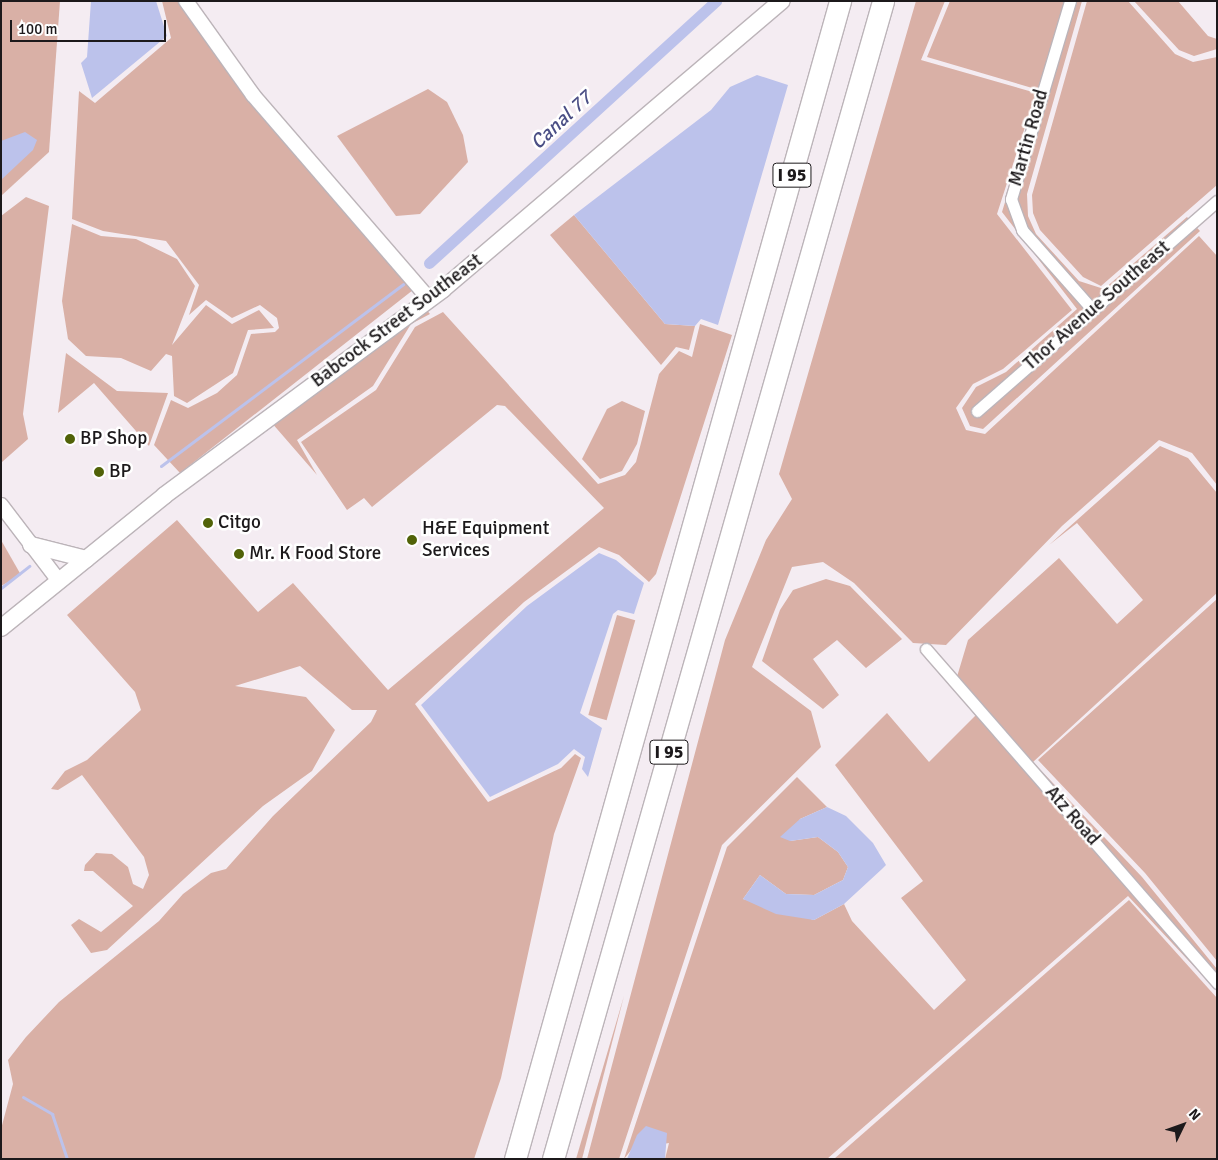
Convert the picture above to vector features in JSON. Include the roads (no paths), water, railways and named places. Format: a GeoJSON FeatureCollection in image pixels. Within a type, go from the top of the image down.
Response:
{"type":"FeatureCollection","features":[{"type":"Feature","properties":{"kind":"highway","name":"I 95"},"geometry":{"type":"LineString","coordinates":[[515,1159],[840,1]]}},
{"type":"Feature","properties":{"kind":"highway","name":"I 95"},"geometry":{"type":"LineString","coordinates":[[554,1159],[883,1]]}},
{"type":"Feature","properties":{"kind":"main road","name":"Babcock Street Southeast"},"geometry":{"type":"LineString","coordinates":[[1,628],[220,454],[429,299],[782,1]]}},
{"type":"Feature","properties":{"kind":"main road"},"geometry":{"type":"LineString","coordinates":[[31,545],[86,559]]}},
{"type":"Feature","properties":{"kind":"street"},"geometry":{"type":"LineString","coordinates":[[186,1],[253,95],[429,299]]}},
{"type":"Feature","properties":{"kind":"street","name":"Martin Road"},"geometry":{"type":"LineString","coordinates":[[1070,1],[1012,199],[1022,230],[1092,310]]}},
{"type":"Feature","properties":{"kind":"street","name":"Thor Avenue Southeast"},"geometry":{"type":"LineString","coordinates":[[977,411],[1217,201]]}},
{"type":"Feature","properties":{"kind":"street"},"geometry":{"type":"LineString","coordinates":[[1,505],[59,581]]}},
{"type":"Feature","properties":{"kind":"street","name":"Atz Road"},"geometry":{"type":"LineString","coordinates":[[926,649],[1217,983]]}},
{"type":"Feature","properties":{"kind":"water"},"geometry":{"type":"Polygon","coordinates":[[[91,1],[156,1],[167,36],[92,98],[81,63],[87,57],[91,1]]]}},
{"type":"Feature","properties":{"kind":"water"},"geometry":{"type":"Polygon","coordinates":[[[757,75],[788,85],[718,325],[701,319],[695,326],[665,324],[574,215],[711,110],[730,87],[757,75]]]}},
{"type":"Feature","properties":{"kind":"water"},"geometry":{"type":"Polygon","coordinates":[[[25,132],[37,140],[33,150],[1,180],[1,141],[25,132]]]}},
{"type":"Feature","properties":{"kind":"water"},"geometry":{"type":"Polygon","coordinates":[[[599,553],[616,560],[644,583],[634,614],[618,610],[613,614],[580,713],[602,728],[588,777],[582,769],[585,757],[574,749],[558,764],[490,797],[421,705],[527,606],[599,553]]]}},
{"type":"Feature","properties":{"kind":"water"},"geometry":{"type":"Polygon","coordinates":[[[827,807],[846,816],[873,843],[886,865],[844,904],[814,920],[776,914],[743,899],[760,875],[786,894],[814,895],[843,880],[848,867],[838,852],[818,837],[790,841],[780,837],[800,819],[827,807]]]}},
{"type":"Feature","properties":{"kind":"water"},"geometry":{"type":"Polygon","coordinates":[[[646,1126],[667,1133],[665,1159],[627,1159],[637,1135],[646,1126]]]}},
{"type":"Feature","properties":{"kind":"waterway","name":"Canal 77"},"geometry":{"type":"LineString","coordinates":[[429,263],[716,1]]}},
{"type":"Feature","properties":{"kind":"waterway"},"geometry":{"type":"LineString","coordinates":[[161,466],[403,284]]}},
{"type":"Feature","properties":{"kind":"waterway"},"geometry":{"type":"LineString","coordinates":[[1,588],[29,566]]}},
{"type":"Feature","properties":{"kind":"waterway"},"geometry":{"type":"LineString","coordinates":[[23,1097],[52,1114],[67,1159]]}},
{"type":"Feature","properties":{"kind":"place","name":"BP Shop"},"geometry":{"type":"Point","coordinates":[70,439]}},
{"type":"Feature","properties":{"kind":"place","name":"BP"},"geometry":{"type":"Point","coordinates":[99,472]}},
{"type":"Feature","properties":{"kind":"place","name":"Citgo"},"geometry":{"type":"Point","coordinates":[208,523]}},
{"type":"Feature","properties":{"kind":"place","name":"H&E Equipment Services"},"geometry":{"type":"Point","coordinates":[412,540]}},
{"type":"Feature","properties":{"kind":"place","name":"Mr. K Food Store"},"geometry":{"type":"Point","coordinates":[239,554]}}]}
